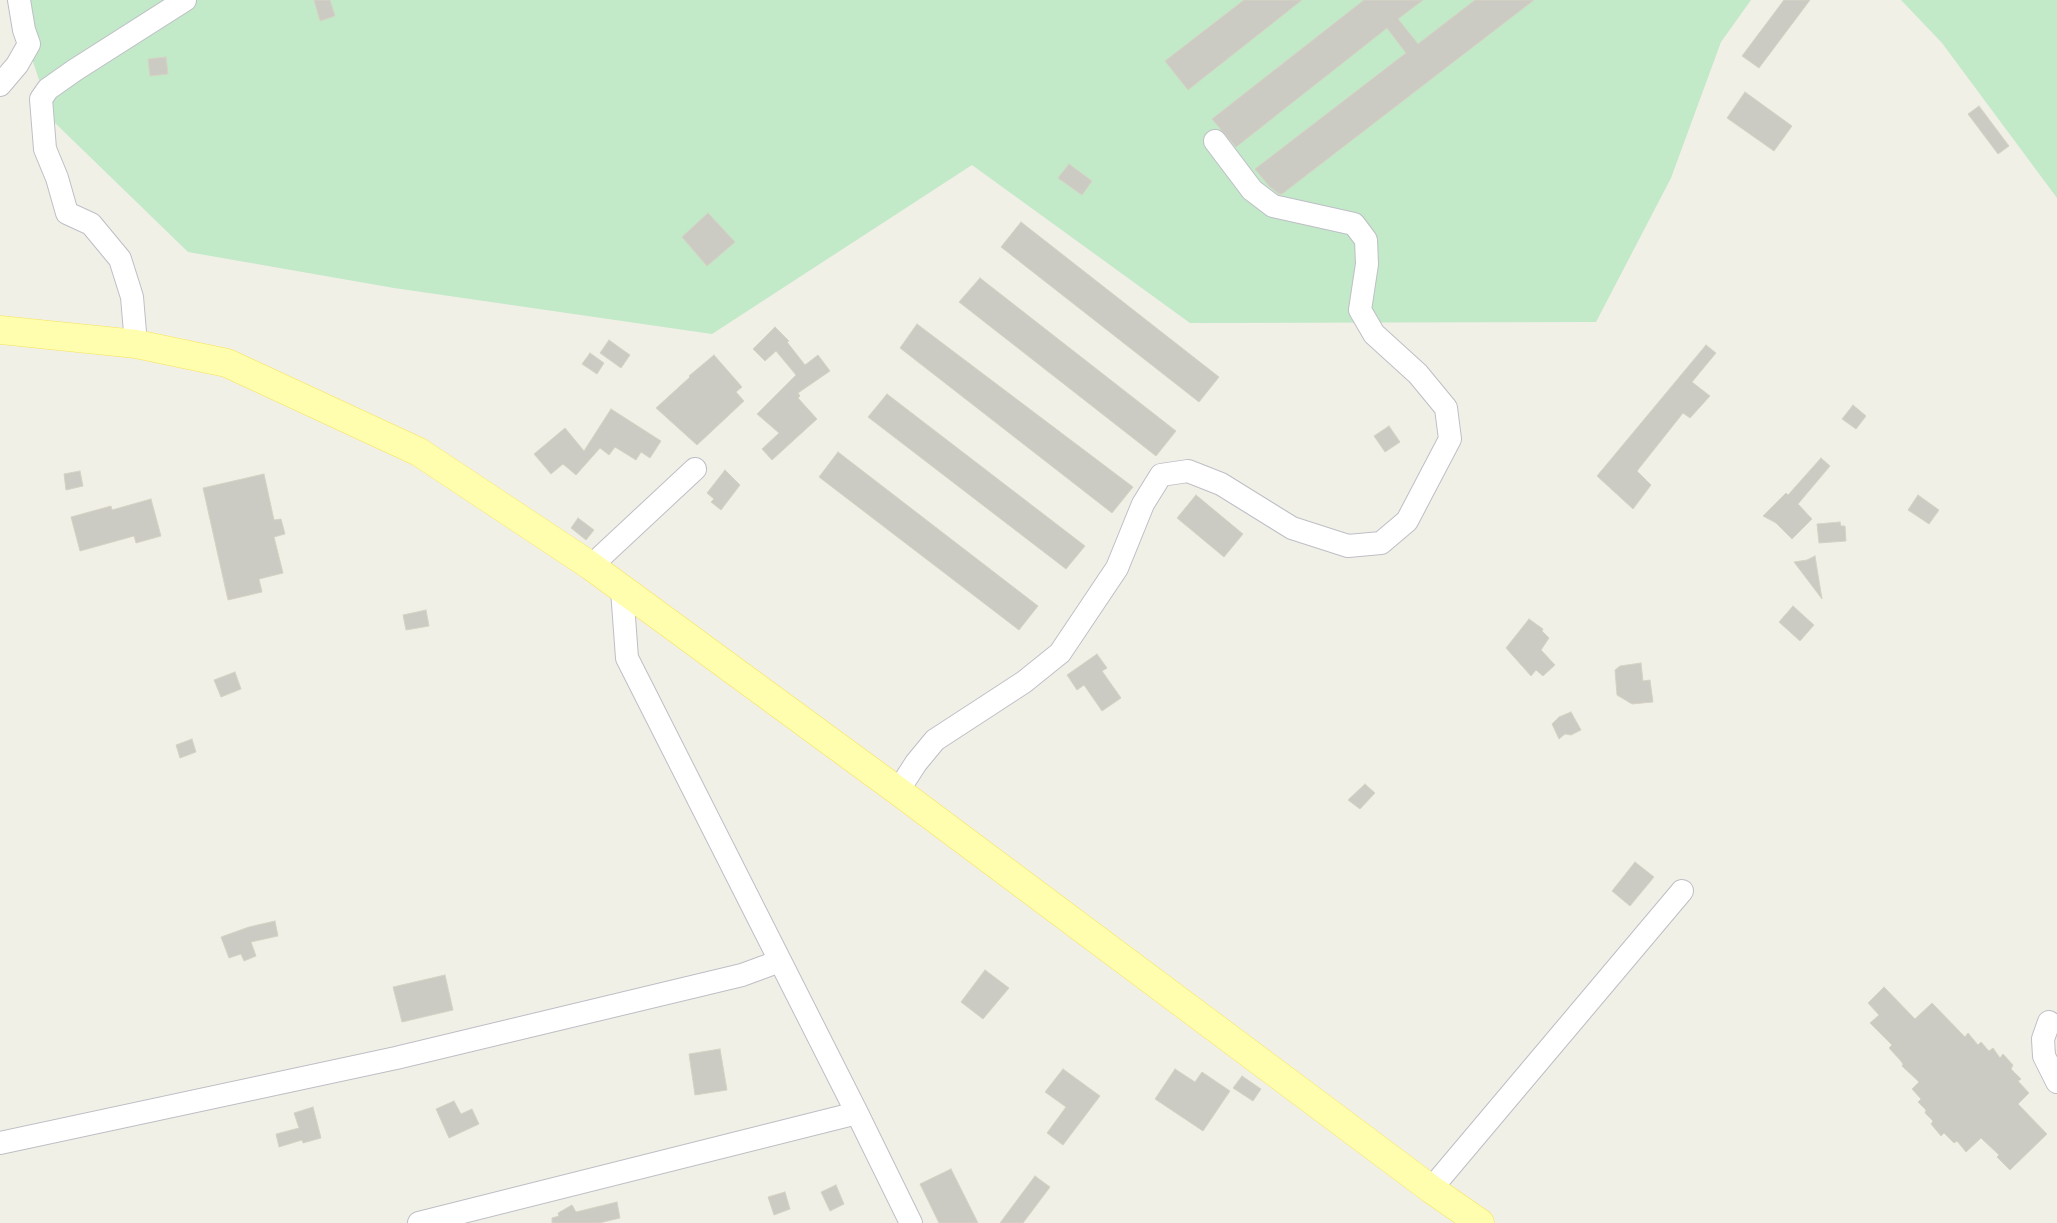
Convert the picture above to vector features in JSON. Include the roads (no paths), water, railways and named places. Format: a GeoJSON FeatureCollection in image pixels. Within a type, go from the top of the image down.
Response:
{"type":"FeatureCollection","features":[{"type":"Feature","properties":{"kind":"main road"},"geometry":{"type":"LineString","coordinates":[[0,330],[136,344],[227,363],[419,452],[591,566],[898,791],[1431,1189],[1480,1223]]}},
{"type":"Feature","properties":{"kind":"street"},"geometry":{"type":"LineString","coordinates":[[0,85],[17,65],[29,44],[24,30],[19,0]]}},
{"type":"Feature","properties":{"kind":"street"},"geometry":{"type":"LineString","coordinates":[[136,344],[132,297],[120,259],[91,224],[67,213],[57,178],[45,149],[41,100],[48,89],[75,70],[186,0]]}},
{"type":"Feature","properties":{"kind":"street"},"geometry":{"type":"LineString","coordinates":[[898,791],[916,763],[935,740],[1024,682],[1060,653],[1117,568],[1143,504],[1161,475],[1188,471],[1221,484],[1292,528],[1348,546],[1381,543],[1407,522],[1450,440],[1446,408],[1418,374],[1374,334],[1360,310],[1367,264],[1366,240],[1354,224],[1272,206],[1252,190],[1215,140]]}},
{"type":"Feature","properties":{"kind":"street"},"geometry":{"type":"LineString","coordinates":[[591,566],[695,469]]}},
{"type":"Feature","properties":{"kind":"street"},"geometry":{"type":"LineString","coordinates":[[622,590],[627,658],[858,1113],[911,1223]]}},
{"type":"Feature","properties":{"kind":"street"},"geometry":{"type":"LineString","coordinates":[[1431,1189],[1682,891]]}},
{"type":"Feature","properties":{"kind":"street"},"geometry":{"type":"LineString","coordinates":[[0,1143],[396,1058],[742,975],[780,961]]}},
{"type":"Feature","properties":{"kind":"street"},"geometry":{"type":"LineString","coordinates":[[2048,1022],[2043,1039],[2044,1056],[2057,1082]]}},
{"type":"Feature","properties":{"kind":"street"},"geometry":{"type":"LineString","coordinates":[[419,1223],[858,1113]]}}]}
